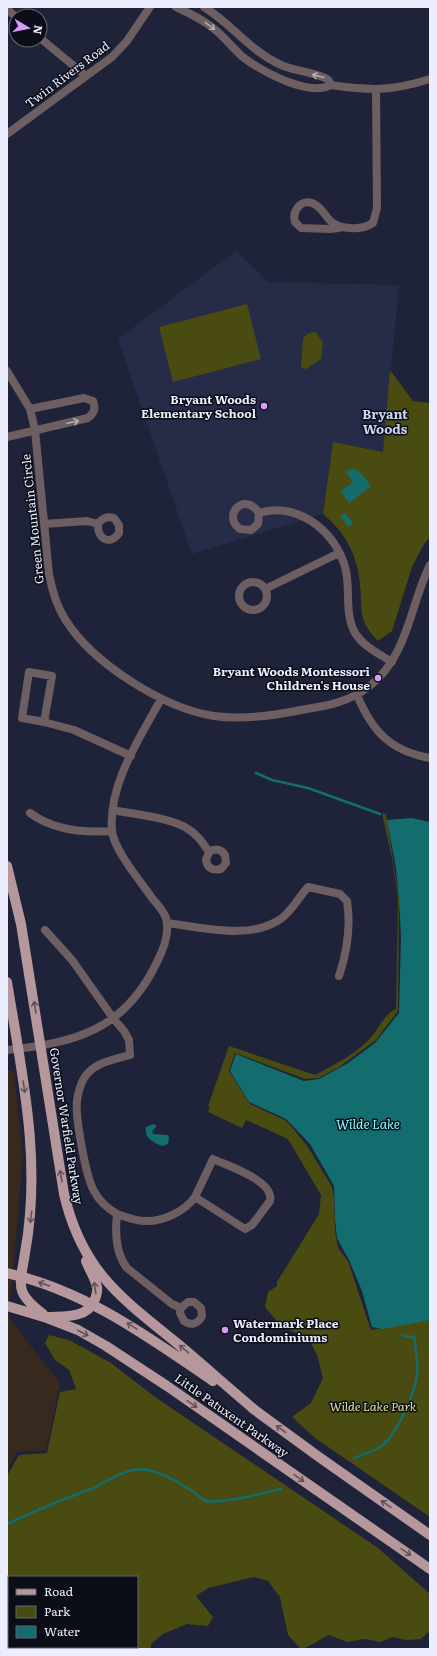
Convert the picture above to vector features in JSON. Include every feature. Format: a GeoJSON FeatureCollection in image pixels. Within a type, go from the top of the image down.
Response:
{"type":"FeatureCollection","features":[{"type":"Feature","properties":{"kind":"main road","name":"Governor Warfield Parkway"},"geometry":{"type":"LineString","coordinates":[[7,866],[21,924],[64,1194],[68,1212],[79,1240],[88,1258],[115,1291],[256,1411]]}},
{"type":"Feature","properties":{"kind":"main road"},"geometry":{"type":"LineString","coordinates":[[7,982],[28,1120],[32,1172],[32,1204],[21,1276],[21,1290],[27,1300],[47,1318],[84,1313],[93,1304],[96,1298],[96,1286],[79,1240]]}},
{"type":"Feature","properties":{"kind":"main road","name":"Little Patuxent Parkway"},"geometry":{"type":"LineString","coordinates":[[7,1273],[21,1276],[60,1290],[93,1304],[151,1338],[430,1535]]}},
{"type":"Feature","properties":{"kind":"main road","name":"Little Patuxent Parkway"},"geometry":{"type":"LineString","coordinates":[[7,1306],[47,1318],[78,1330],[106,1346],[430,1569]]}},
{"type":"Feature","properties":{"kind":"street","name":"Twin Rivers Road"},"geometry":{"type":"LineString","coordinates":[[7,134],[112,57],[127,41],[150,7]]}},
{"type":"Feature","properties":{"kind":"street"},"geometry":{"type":"LineString","coordinates":[[176,7],[201,19],[214,28],[245,58],[276,77],[290,82],[310,87],[324,88],[331,85],[376,90],[415,84],[430,79]]}},
{"type":"Feature","properties":{"kind":"street"},"geometry":{"type":"LineString","coordinates":[[204,7],[222,19],[242,39],[265,57],[294,70],[326,78],[331,85]]}},
{"type":"Feature","properties":{"kind":"street"},"geometry":{"type":"LineString","coordinates":[[48,45],[86,76]]}},
{"type":"Feature","properties":{"kind":"street"},"geometry":{"type":"LineString","coordinates":[[339,228],[311,203],[306,202],[302,204],[297,207],[295,212],[295,222],[301,228],[330,229],[363,228],[373,223],[377,208],[376,90]]}},
{"type":"Feature","properties":{"kind":"street","name":"Green Mountain Circle"},"geometry":{"type":"LineString","coordinates":[[7,372],[30,409],[35,430],[52,591],[57,605],[65,620],[77,636],[107,663],[142,688],[161,699],[213,716],[240,717],[273,715],[331,705],[357,695],[371,685],[392,662],[400,648],[419,591],[430,564]]}},
{"type":"Feature","properties":{"kind":"street"},"geometry":{"type":"LineString","coordinates":[[7,437],[88,418],[94,410],[95,405],[93,401],[84,398],[30,409]]}},
{"type":"Feature","properties":{"kind":"street"},"geometry":{"type":"LineString","coordinates":[[259,513],[271,509],[280,510],[303,516],[320,526],[339,553],[347,576],[348,610],[354,631],[365,644],[392,662]]}},
{"type":"Feature","properties":{"kind":"street"},"geometry":{"type":"LineString","coordinates":[[44,524],[87,521],[98,524]]}},
{"type":"Feature","properties":{"kind":"street"},"geometry":{"type":"LineString","coordinates":[[265,589],[339,553]]}},
{"type":"Feature","properties":{"kind":"street"},"geometry":{"type":"LineString","coordinates":[[44,722],[52,676],[29,672],[22,718],[62,726],[86,734],[131,756]]}},
{"type":"Feature","properties":{"kind":"street"},"geometry":{"type":"LineString","coordinates":[[357,695],[366,716],[382,737],[399,749],[430,758]]}},
{"type":"Feature","properties":{"kind":"street"},"geometry":{"type":"LineString","coordinates":[[7,1050],[61,1043],[82,1036],[113,1018],[131,1002],[147,981],[162,952],[167,923],[162,911],[126,860],[116,844],[112,832],[113,810],[117,790],[131,756],[161,699]]}},
{"type":"Feature","properties":{"kind":"street"},"geometry":{"type":"LineString","coordinates":[[113,810],[180,825],[199,838],[209,852]]}},
{"type":"Feature","properties":{"kind":"street"},"geometry":{"type":"LineString","coordinates":[[30,813],[48,824],[84,831],[112,832]]}},
{"type":"Feature","properties":{"kind":"street"},"geometry":{"type":"LineString","coordinates":[[167,923],[234,931],[255,929],[274,923],[282,918],[296,904],[308,887],[340,894],[347,901],[348,934],[345,959],[339,976]]}},
{"type":"Feature","properties":{"kind":"street"},"geometry":{"type":"LineString","coordinates":[[45,930],[86,978],[129,1040],[130,1055],[103,1062],[96,1066],[83,1080],[79,1091],[77,1110],[87,1172],[93,1190],[107,1208],[118,1214],[145,1221],[156,1221],[181,1210],[196,1197],[213,1159],[260,1181],[270,1193],[271,1197],[270,1201],[252,1225],[246,1229],[196,1197]]}},
{"type":"Feature","properties":{"kind":"street"},"geometry":{"type":"LineString","coordinates":[[118,1214],[116,1228],[122,1261],[128,1268],[166,1300],[181,1308]]}},
{"type":"Feature","properties":{"kind":"shaded area","name":"Bryant Woods Elementary School"},"geometry":{"type":"Polygon","coordinates":[[[236,251],[268,282],[399,285],[383,452],[333,442],[323,514],[192,554],[118,339],[236,251]]]}},
{"type":"Feature","properties":{"kind":"shaded area"},"geometry":{"type":"Polygon","coordinates":[[[7,1069],[14,1072],[23,1156],[9,1318],[60,1383],[46,1451],[16,1452],[7,1473],[7,1069]]]}},
{"type":"Feature","properties":{"kind":"green space"},"geometry":{"type":"Polygon","coordinates":[[[247,304],[261,359],[173,382],[159,327],[247,304]]]}},
{"type":"Feature","properties":{"kind":"green space"},"geometry":{"type":"Polygon","coordinates":[[[316,332],[323,343],[321,359],[306,369],[301,368],[303,338],[309,333],[316,332]]]}},
{"type":"Feature","properties":{"kind":"green space"},"geometry":{"type":"Polygon","coordinates":[[[390,370],[413,401],[430,403],[430,537],[424,544],[412,567],[392,631],[378,641],[367,627],[362,615],[359,574],[349,545],[338,529],[323,514],[333,442],[383,452],[390,370]]]}},
{"type":"Feature","properties":{"kind":"green space","name":"Wilde Lake Park"},"geometry":{"type":"Polygon","coordinates":[[[382,813],[386,814],[399,899],[398,1011],[376,1040],[339,1067],[319,1078],[305,1079],[235,1053],[229,1071],[250,1104],[285,1120],[292,1127],[308,1147],[332,1187],[334,1197],[335,1231],[338,1248],[348,1261],[371,1330],[430,1319],[430,1517],[315,1438],[292,1417],[311,1403],[323,1378],[317,1355],[309,1339],[281,1326],[265,1307],[268,1292],[277,1286],[277,1282],[319,1214],[321,1195],[288,1139],[246,1120],[242,1128],[208,1112],[210,1108],[208,1106],[229,1046],[315,1075],[360,1048],[372,1036],[385,1017],[396,1009],[398,898],[392,858],[382,813]]]}},
{"type":"Feature","properties":{"kind":"green space"},"geometry":{"type":"Polygon","coordinates":[[[49,1335],[69,1340],[111,1363],[155,1397],[378,1548],[430,1594],[430,1631],[421,1639],[406,1640],[393,1637],[380,1642],[365,1639],[347,1642],[329,1635],[301,1649],[288,1635],[280,1597],[268,1581],[254,1577],[208,1588],[196,1596],[213,1617],[208,1626],[187,1624],[163,1634],[151,1644],[151,1649],[74,1648],[138,1648],[138,1576],[8,1576],[7,1611],[7,1476],[19,1455],[47,1453],[60,1392],[76,1389],[69,1370],[55,1360],[45,1343],[49,1335]]]}},
{"type":"Feature","properties":{"kind":"water"},"geometry":{"type":"Polygon","coordinates":[[[352,468],[362,474],[371,486],[349,503],[341,491],[353,482],[346,472],[352,468]]]}},
{"type":"Feature","properties":{"kind":"water"},"geometry":{"type":"Polygon","coordinates":[[[345,513],[353,523],[349,527],[340,516],[345,513]]]}},
{"type":"Feature","properties":{"kind":"water","name":"Wilde Lake"},"geometry":{"type":"Polygon","coordinates":[[[412,818],[430,822],[430,1320],[383,1329],[372,1327],[362,1291],[349,1260],[337,1238],[334,1186],[310,1144],[286,1119],[249,1102],[230,1071],[236,1054],[304,1081],[319,1079],[348,1063],[375,1043],[399,1013],[401,936],[399,899],[396,868],[387,820],[412,818]]]}},
{"type":"Feature","properties":{"kind":"water"},"geometry":{"type":"Polygon","coordinates":[[[153,1124],[156,1125],[156,1127],[152,1131],[153,1134],[168,1135],[168,1144],[162,1146],[152,1141],[148,1137],[146,1134],[146,1127],[153,1124]]]}},
{"type":"Feature","properties":{"kind":"waterway"},"geometry":{"type":"LineString","coordinates":[[256,773],[272,780],[308,788],[380,814]]}},
{"type":"Feature","properties":{"kind":"waterway"},"geometry":{"type":"LineString","coordinates":[[354,1458],[374,1450],[386,1442],[404,1414],[409,1403],[417,1374],[417,1356],[414,1337],[403,1336],[402,1334]]}},
{"type":"Feature","properties":{"kind":"waterway"},"geometry":{"type":"LineString","coordinates":[[7,1524],[132,1470],[140,1469],[159,1473],[183,1485],[202,1499],[211,1501],[242,1498],[281,1489]]}},
{"type":"Feature","properties":{"kind":"place","name":"Bryant Woods Elementary School"},"geometry":{"type":"Point","coordinates":[264,406]}},
{"type":"Feature","properties":{"kind":"place","name":"Bryant Woods Montessori Children's House"},"geometry":{"type":"Point","coordinates":[378,678]}},
{"type":"Feature","properties":{"kind":"place","name":"Watermark Place Condominiums"},"geometry":{"type":"Point","coordinates":[225,1330]}},
{"type":"Feature","properties":{"kind":"district","name":"Bryant Woods"},"geometry":{"type":"Point","coordinates":[385,420]}}]}
